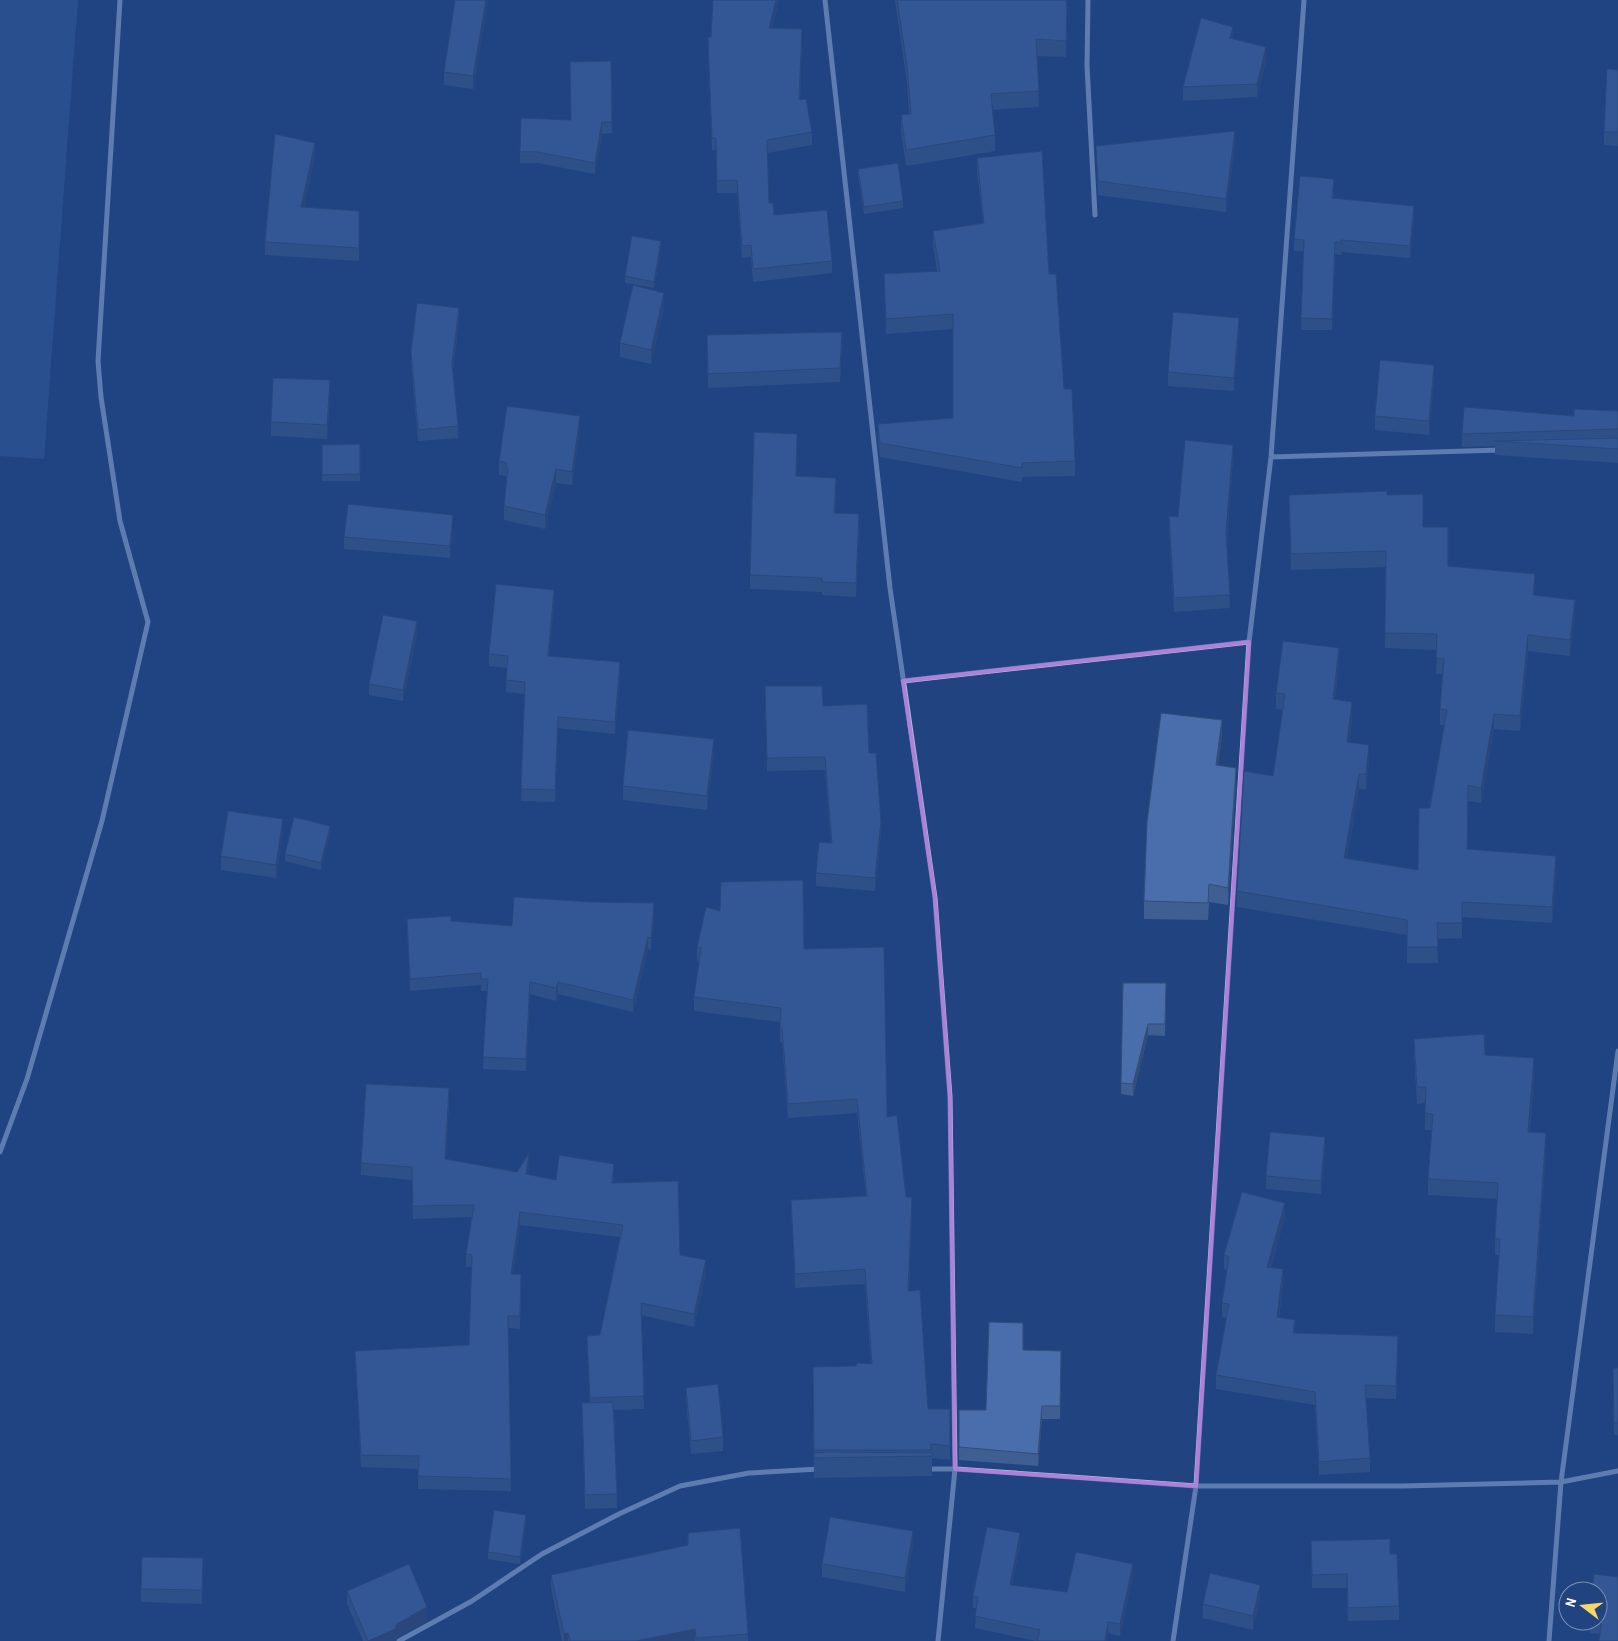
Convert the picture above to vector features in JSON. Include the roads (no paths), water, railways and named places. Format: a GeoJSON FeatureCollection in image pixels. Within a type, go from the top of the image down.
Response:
{"type":"FeatureCollection","features":[{"type":"Feature","properties":{"kind":"street"},"geometry":{"type":"LineString","coordinates":[[0,1152],[27,1079],[102,821],[148,622],[120,521],[100,397],[98,361],[120,0]]}},
{"type":"Feature","properties":{"kind":"street"},"geometry":{"type":"LineString","coordinates":[[824,0],[890,588],[935,898],[950,1097],[955,1469],[938,1641]]}},
{"type":"Feature","properties":{"kind":"street"},"geometry":{"type":"LineString","coordinates":[[1088,0],[1087,66],[1095,215]]}},
{"type":"Feature","properties":{"kind":"street"},"geometry":{"type":"LineString","coordinates":[[1173,1641],[1196,1486],[1249,642],[1272,456],[1304,0]]}},
{"type":"Feature","properties":{"kind":"street"},"geometry":{"type":"LineString","coordinates":[[1272,456],[1509,450]]}},
{"type":"Feature","properties":{"kind":"street"},"geometry":{"type":"LineString","coordinates":[[903,681],[1249,642]]}},
{"type":"Feature","properties":{"kind":"street"},"geometry":{"type":"LineString","coordinates":[[1550,1641],[1561,1482],[1618,1051]]}},
{"type":"Feature","properties":{"kind":"street"},"geometry":{"type":"LineString","coordinates":[[400,1641],[472,1601],[542,1554],[619,1514],[680,1486],[749,1473],[828,1468]]}},
{"type":"Feature","properties":{"kind":"street"},"geometry":{"type":"LineString","coordinates":[[916,1469],[955,1469],[1196,1486],[1403,1486],[1561,1482],[1618,1471]]}}]}
